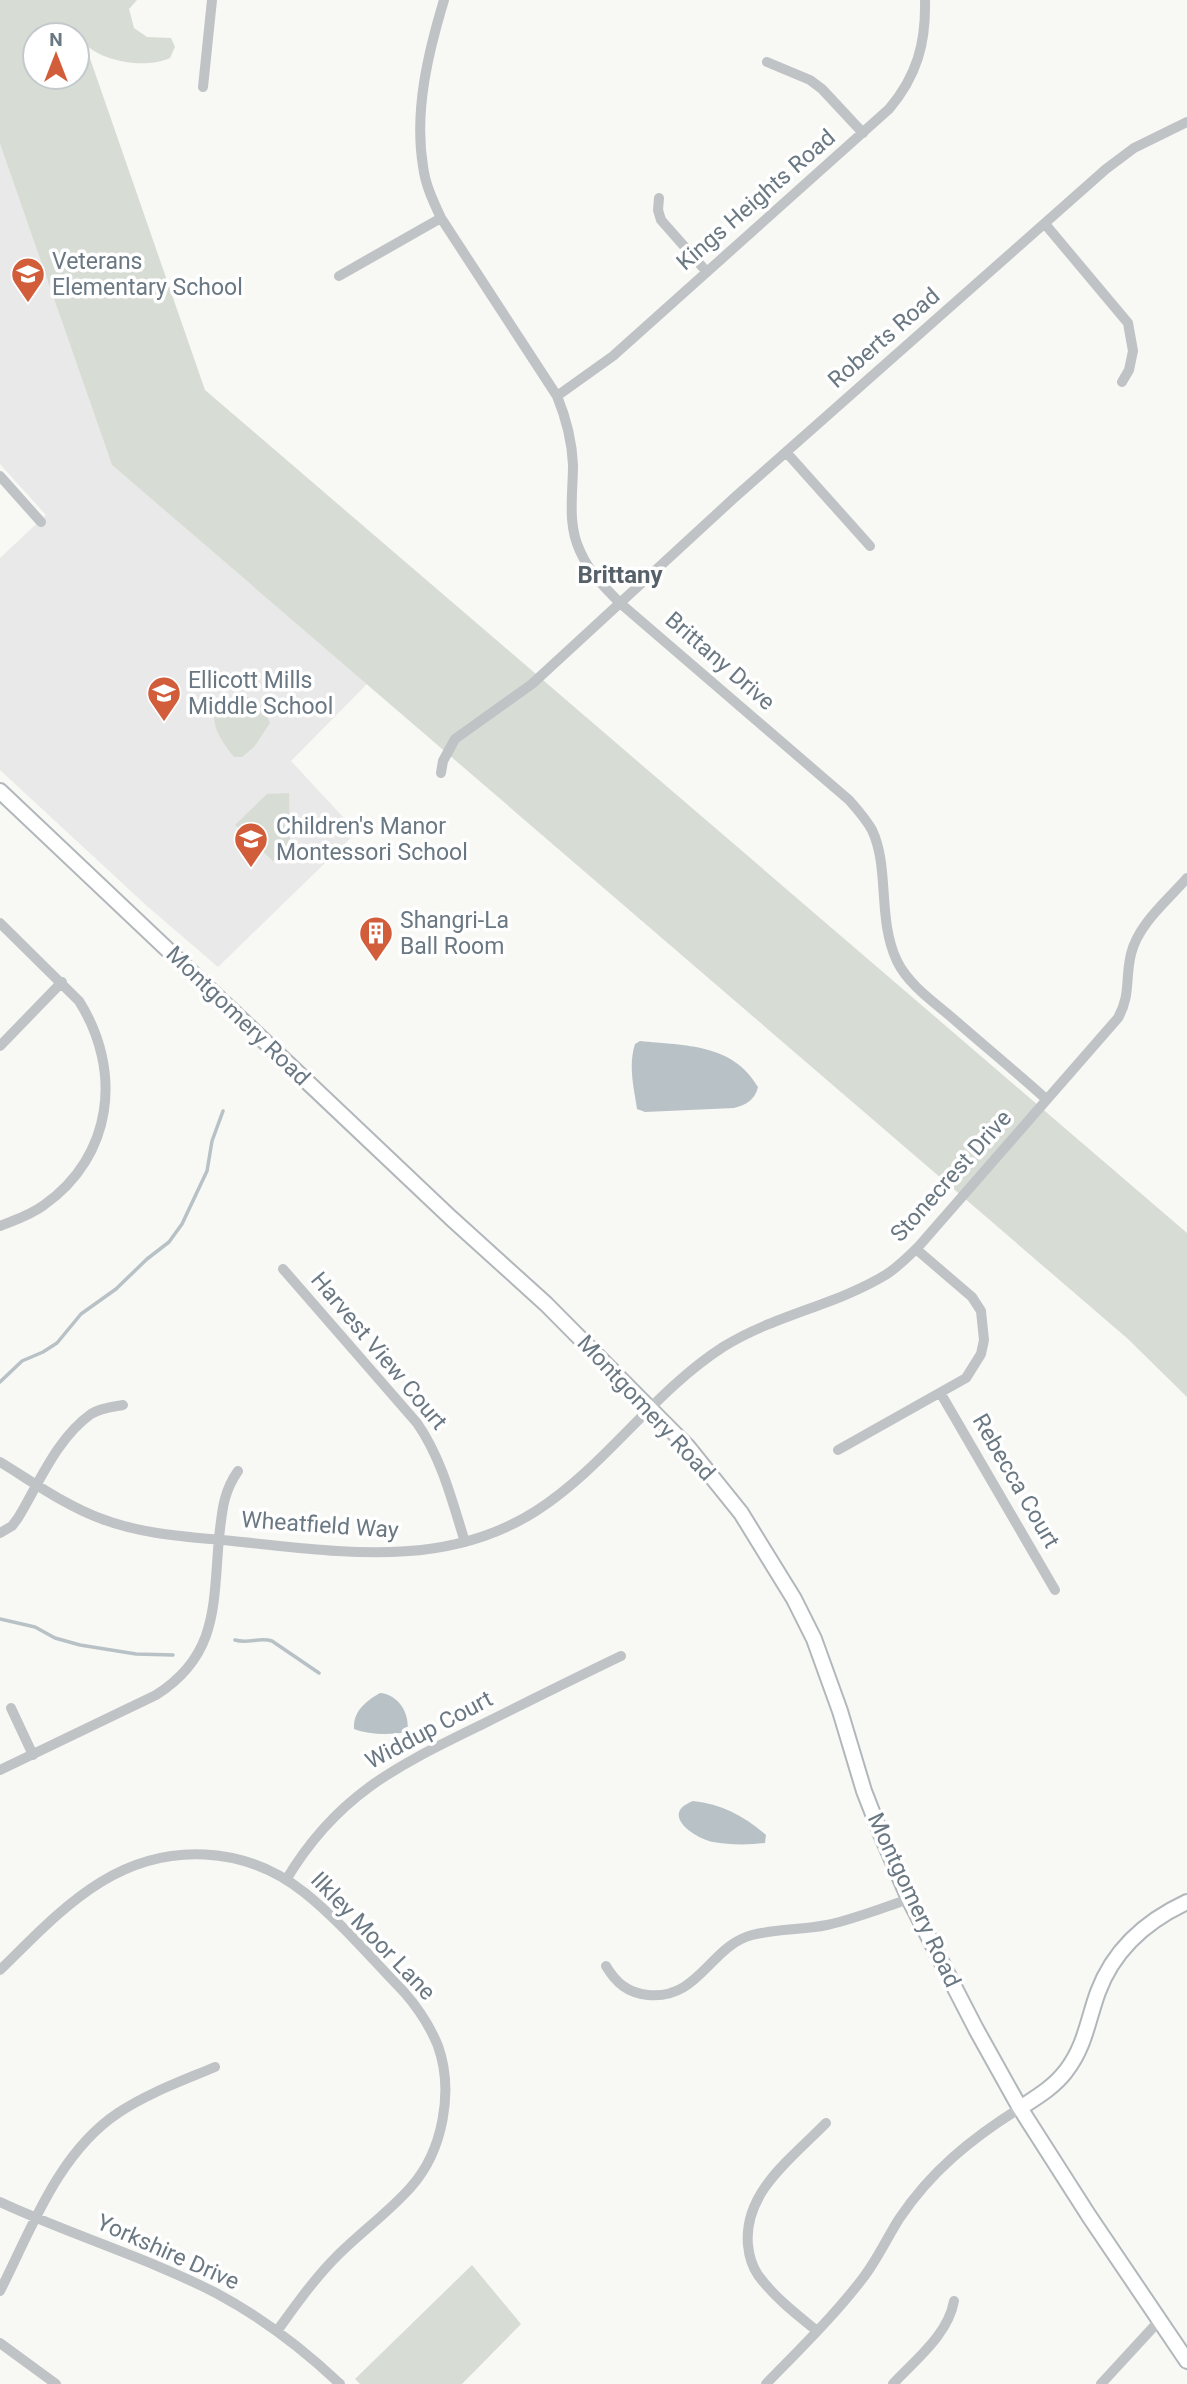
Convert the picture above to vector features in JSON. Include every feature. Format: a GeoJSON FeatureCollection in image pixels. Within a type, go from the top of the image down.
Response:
{"type":"FeatureCollection","features":[{"type":"Feature","properties":{"kind":"main road","name":"Montgomery Road"},"geometry":{"type":"LineString","coordinates":[[0,791],[451,1218],[546,1304],[687,1446],[733,1503],[769,1555],[814,1639],[831,1682],[864,1791],[909,1899],[1020,2108],[1158,2322],[1187,2361]]}},
{"type":"Feature","properties":{"kind":"main road"},"geometry":{"type":"LineString","coordinates":[[1020,2108],[1048,2090],[1065,2073],[1079,2052],[1098,1992],[1111,1963],[1126,1944],[1150,1923],[1187,1902]]}},
{"type":"Feature","properties":{"kind":"street"},"geometry":{"type":"LineString","coordinates":[[203,87],[212,0]]}},
{"type":"Feature","properties":{"kind":"street","name":"Brittany Drive"},"geometry":{"type":"LineString","coordinates":[[444,0],[429,56],[421,116],[423,167],[428,188],[441,218],[557,396],[566,417],[571,441],[572,509],[576,541],[589,568],[620,603],[849,800],[872,830],[884,914],[898,963],[925,994],[1046,1099]]}},
{"type":"Feature","properties":{"kind":"street","name":"Kings Heights Road"},"geometry":{"type":"LineString","coordinates":[[557,396],[613,356],[889,109],[913,76],[924,41],[926,0]]}},
{"type":"Feature","properties":{"kind":"street"},"geometry":{"type":"LineString","coordinates":[[767,62],[816,85],[834,99],[863,133]]}},
{"type":"Feature","properties":{"kind":"street","name":"Roberts Road"},"geometry":{"type":"LineString","coordinates":[[440,773],[455,739],[532,684],[786,452],[1106,169],[1133,148],[1187,122]]}},
{"type":"Feature","properties":{"kind":"street"},"geometry":{"type":"LineString","coordinates":[[659,198],[661,220],[706,271]]}},
{"type":"Feature","properties":{"kind":"street"},"geometry":{"type":"LineString","coordinates":[[339,276],[441,218]]}},
{"type":"Feature","properties":{"kind":"street"},"geometry":{"type":"LineString","coordinates":[[1045,224],[1128,323],[1133,351],[1129,370],[1122,382]]}},
{"type":"Feature","properties":{"kind":"street"},"geometry":{"type":"LineString","coordinates":[[786,452],[870,546]]}},
{"type":"Feature","properties":{"kind":"street"},"geometry":{"type":"LineString","coordinates":[[0,476],[41,522]]}},
{"type":"Feature","properties":{"kind":"street","name":"Stonecrest Drive"},"geometry":{"type":"LineString","coordinates":[[650,1409],[722,1347],[775,1321],[872,1282],[899,1265],[916,1249],[1118,1018],[1128,994],[1129,966],[1136,940],[1187,878]]}},
{"type":"Feature","properties":{"kind":"street"},"geometry":{"type":"LineString","coordinates":[[0,923],[79,1000],[95,1030],[106,1071],[104,1114],[98,1136],[75,1177],[42,1207],[0,1226]]}},
{"type":"Feature","properties":{"kind":"street"},"geometry":{"type":"LineString","coordinates":[[0,1046],[62,982]]}},
{"type":"Feature","properties":{"kind":"street"},"geometry":{"type":"LineString","coordinates":[[838,1450],[941,1394],[967,1378],[975,1367],[984,1340],[981,1311],[972,1297],[916,1249]]}},
{"type":"Feature","properties":{"kind":"street","name":"Harvest View Court"},"geometry":{"type":"LineString","coordinates":[[283,1269],[429,1440],[438,1457],[465,1542]]}},
{"type":"Feature","properties":{"kind":"street","name":"Rebecca Court"},"geometry":{"type":"LineString","coordinates":[[941,1394],[1055,1590]]}},
{"type":"Feature","properties":{"kind":"street"},"geometry":{"type":"LineString","coordinates":[[0,1533],[18,1518],[59,1449],[78,1426],[102,1409],[122,1405]]}},
{"type":"Feature","properties":{"kind":"street","name":"Wheatfield Way"},"geometry":{"type":"LineString","coordinates":[[0,1462],[76,1507],[127,1527],[182,1537],[356,1553],[387,1553],[434,1549],[465,1542],[534,1512],[569,1487],[650,1409]]}},
{"type":"Feature","properties":{"kind":"street"},"geometry":{"type":"LineString","coordinates":[[0,1770],[156,1695],[185,1673],[196,1659],[210,1625],[222,1502],[238,1471]]}},
{"type":"Feature","properties":{"kind":"street","name":"Widdup Court"},"geometry":{"type":"LineString","coordinates":[[286,1880],[317,1834],[366,1787],[410,1760],[621,1656]]}},
{"type":"Feature","properties":{"kind":"street"},"geometry":{"type":"LineString","coordinates":[[11,1708],[33,1755]]}},
{"type":"Feature","properties":{"kind":"street","name":"Ilkley Moor Lane"},"geometry":{"type":"LineString","coordinates":[[0,1970],[46,1924],[100,1882],[148,1860],[198,1853],[223,1855],[254,1864],[286,1880],[325,1911],[419,2010],[439,2048],[445,2095],[438,2140],[423,2172],[410,2188],[317,2278],[277,2332]]}},
{"type":"Feature","properties":{"kind":"street"},"geometry":{"type":"LineString","coordinates":[[606,1966],[619,1984],[629,1990],[653,1995],[667,1994],[680,1991],[740,1940],[829,1924],[909,1899]]}},
{"type":"Feature","properties":{"kind":"street"},"geometry":{"type":"LineString","coordinates":[[0,2291],[70,2160],[100,2127],[146,2096],[215,2067]]}},
{"type":"Feature","properties":{"kind":"street"},"geometry":{"type":"LineString","coordinates":[[766,2384],[864,2277],[900,2218],[936,2172],[981,2132],[1020,2108]]}},
{"type":"Feature","properties":{"kind":"street"},"geometry":{"type":"LineString","coordinates":[[817,2331],[772,2292],[756,2273],[749,2256],[747,2236],[749,2217],[766,2184],[826,2123]]}},
{"type":"Feature","properties":{"kind":"street","name":"Yorkshire Drive"},"geometry":{"type":"LineString","coordinates":[[0,2202],[186,2278],[245,2309],[340,2384]]}},
{"type":"Feature","properties":{"kind":"street"},"geometry":{"type":"LineString","coordinates":[[893,2384],[940,2333],[952,2313],[954,2301]]}},
{"type":"Feature","properties":{"kind":"street"},"geometry":{"type":"LineString","coordinates":[[1101,2384],[1158,2322]]}},
{"type":"Feature","properties":{"kind":"street"},"geometry":{"type":"LineString","coordinates":[[0,2343],[56,2384]]}},
{"type":"Feature","properties":{"kind":"shaded area"},"geometry":{"type":"Polygon","coordinates":[[[0,0],[137,0],[129,9],[134,28],[147,37],[171,38],[175,47],[170,58],[149,63],[125,62],[91,48],[91,21],[21,21],[21,91],[91,91],[91,61],[205,390],[1187,1233],[1187,1397],[1128,1339],[112,465],[0,144],[0,0]]]}},
{"type":"Feature","properties":{"kind":"shaded area","name":"Ellicott Mills Middle School"},"geometry":{"type":"Polygon","coordinates":[[[0,144],[112,465],[367,684],[291,761],[357,832],[218,967],[147,906],[0,770],[0,558],[46,515],[0,464],[0,144]]]}},
{"type":"Feature","properties":{"kind":"shaded area"},"geometry":{"type":"Polygon","coordinates":[[[244,696],[260,706],[270,723],[254,747],[242,757],[234,757],[220,738],[214,719],[220,705],[230,699],[244,696]]]}},
{"type":"Feature","properties":{"kind":"shaded area"},"geometry":{"type":"Polygon","coordinates":[[[289,793],[290,846],[273,861],[235,825],[267,794],[289,793]]]}},
{"type":"Feature","properties":{"kind":"shaded area"},"geometry":{"type":"Polygon","coordinates":[[[640,1041],[691,1046],[721,1054],[747,1073],[758,1087],[757,1092],[749,1101],[734,1108],[645,1112],[637,1109],[632,1060],[635,1044],[640,1041]]]}},
{"type":"Feature","properties":{"kind":"shaded area"},"geometry":{"type":"Polygon","coordinates":[[[380,1693],[392,1697],[402,1706],[407,1718],[407,1732],[380,1734],[354,1729],[361,1707],[380,1693]]]}},
{"type":"Feature","properties":{"kind":"shaded area"},"geometry":{"type":"Polygon","coordinates":[[[693,1801],[723,1808],[741,1817],[766,1835],[765,1843],[726,1844],[697,1836],[679,1819],[683,1806],[693,1801]]]}},
{"type":"Feature","properties":{"kind":"shaded area"},"geometry":{"type":"Polygon","coordinates":[[[472,2265],[521,2324],[462,2384],[360,2384],[355,2379],[472,2265]]]}},
{"type":"Feature","properties":{"kind":"waterway"},"geometry":{"type":"LineString","coordinates":[[0,1382],[22,1361],[57,1343],[81,1314],[116,1289],[169,1242],[182,1224],[207,1171],[212,1141],[223,1111]]}},
{"type":"Feature","properties":{"kind":"waterway"},"geometry":{"type":"LineString","coordinates":[[0,1619],[35,1627],[55,1638],[80,1645],[136,1654],[173,1655]]}},
{"type":"Feature","properties":{"kind":"waterway"},"geometry":{"type":"LineString","coordinates":[[235,1640],[272,1641],[319,1673]]}},
{"type":"Feature","properties":{"kind":"place","name":"Veterans Elementary School"},"geometry":{"type":"Point","coordinates":[28,304]}},
{"type":"Feature","properties":{"kind":"place","name":"Ellicott Mills Middle School"},"geometry":{"type":"Point","coordinates":[164,723]}},
{"type":"Feature","properties":{"kind":"place","name":"Children's Manor Montessori School"},"geometry":{"type":"Point","coordinates":[251,869]}},
{"type":"Feature","properties":{"kind":"place","name":"Shangri-La Ball Room"},"geometry":{"type":"Point","coordinates":[376,963]}},
{"type":"Feature","properties":{"kind":"district","name":"Brittany"},"geometry":{"type":"Point","coordinates":[620,575]}}]}
